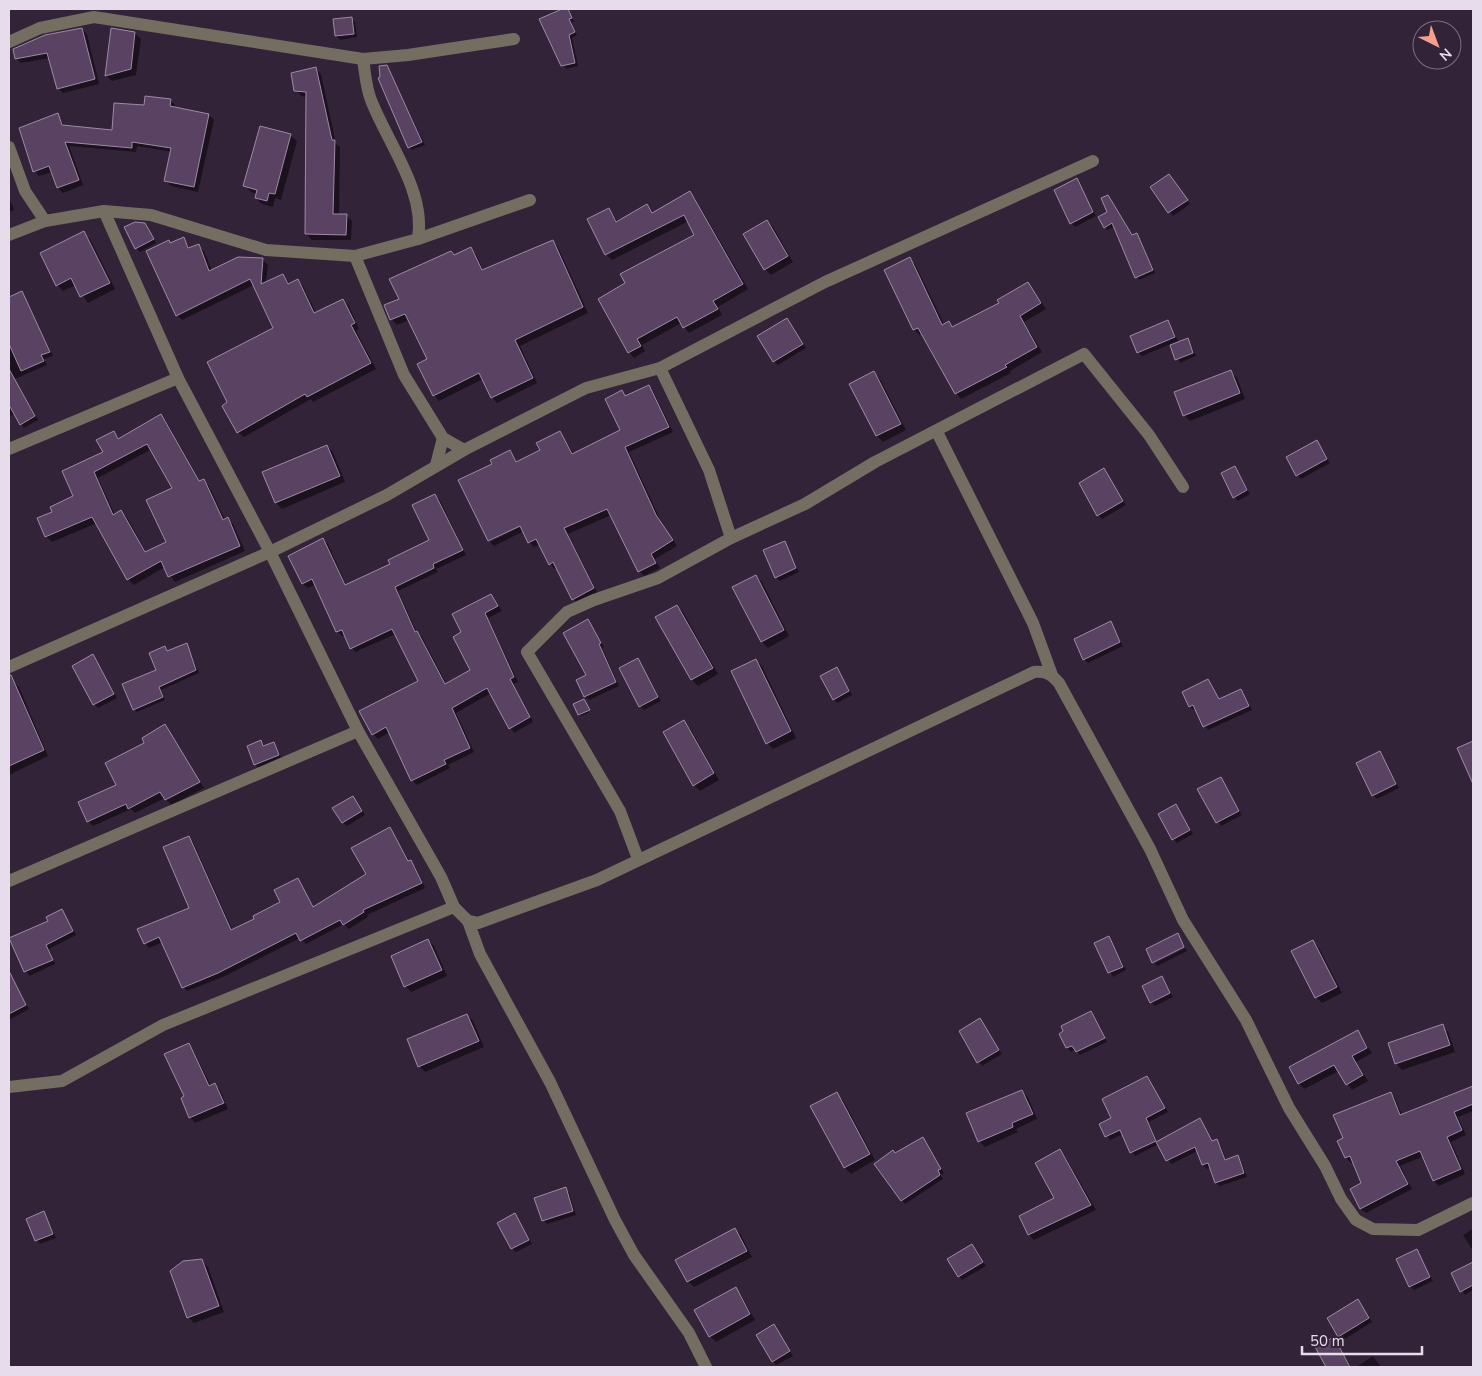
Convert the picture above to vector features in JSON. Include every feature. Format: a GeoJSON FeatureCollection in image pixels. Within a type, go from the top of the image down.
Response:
{"type":"FeatureCollection","features":[{"type":"Feature","properties":{"kind":"street"},"geometry":{"type":"LineString","coordinates":[[9,42],[40,28],[94,17],[363,59],[408,55],[514,39]]}},
{"type":"Feature","properties":{"kind":"street"},"geometry":{"type":"LineString","coordinates":[[363,59],[370,98],[409,180],[421,222],[418,239]]}},
{"type":"Feature","properties":{"kind":"street"},"geometry":{"type":"LineString","coordinates":[[9,147],[25,191],[45,220]]}},
{"type":"Feature","properties":{"kind":"street"},"geometry":{"type":"LineString","coordinates":[[9,667],[270,552],[387,495],[464,450],[586,388],[660,368],[825,282],[1093,161]]}},
{"type":"Feature","properties":{"kind":"street"},"geometry":{"type":"LineString","coordinates":[[9,235],[45,220],[104,211],[151,215],[266,250],[355,256],[418,239],[530,200]]}},
{"type":"Feature","properties":{"kind":"street"},"geometry":{"type":"LineString","coordinates":[[104,211],[178,378],[270,552],[358,731],[441,877],[454,906],[468,921],[480,954],[550,1082],[615,1220],[634,1255],[689,1333],[706,1367]]}},
{"type":"Feature","properties":{"kind":"street"},"geometry":{"type":"LineString","coordinates":[[355,256],[404,375],[443,438],[464,450]]}},
{"type":"Feature","properties":{"kind":"street"},"geometry":{"type":"LineString","coordinates":[[638,859],[620,811],[527,652],[567,612],[594,600],[658,578],[730,538],[805,504],[875,462],[937,432],[1084,354],[1149,435],[1182,487]]}},
{"type":"Feature","properties":{"kind":"street"},"geometry":{"type":"LineString","coordinates":[[660,368],[709,470],[730,538]]}},
{"type":"Feature","properties":{"kind":"street"},"geometry":{"type":"LineString","coordinates":[[9,449],[178,378]]}},
{"type":"Feature","properties":{"kind":"street"},"geometry":{"type":"LineString","coordinates":[[937,432],[1033,623],[1052,675],[1150,849],[1183,920],[1246,1020],[1290,1108],[1325,1166],[1341,1199],[1356,1220],[1373,1229],[1418,1230],[1473,1203]]}},
{"type":"Feature","properties":{"kind":"street"},"geometry":{"type":"LineString","coordinates":[[436,466],[443,438]]}},
{"type":"Feature","properties":{"kind":"street"},"geometry":{"type":"LineString","coordinates":[[468,921],[478,923],[597,880],[1034,672],[1043,671],[1052,675]]}},
{"type":"Feature","properties":{"kind":"street"},"geometry":{"type":"LineString","coordinates":[[9,881],[358,731]]}},
{"type":"Feature","properties":{"kind":"street"},"geometry":{"type":"LineString","coordinates":[[9,1086],[62,1081],[163,1025],[454,906]]}},
{"type":"Feature","properties":{"kind":"building"},"geometry":{"type":"Polygon","coordinates":[[[562,9],[568,9],[572,18],[569,19],[575,32],[569,35],[575,63],[561,66],[539,19],[562,9]]]}},
{"type":"Feature","properties":{"kind":"building"},"geometry":{"type":"Polygon","coordinates":[[[352,17],[354,34],[335,36],[333,19],[352,17]]]}},
{"type":"Feature","properties":{"kind":"building"},"geometry":{"type":"Polygon","coordinates":[[[82,28],[95,79],[57,89],[47,53],[15,59],[13,49],[45,35],[82,28]]]}},
{"type":"Feature","properties":{"kind":"building"},"geometry":{"type":"Polygon","coordinates":[[[111,28],[135,32],[131,69],[105,76],[111,28]]]}},
{"type":"Feature","properties":{"kind":"building"},"geometry":{"type":"Polygon","coordinates":[[[387,65],[422,142],[408,148],[378,78],[380,77],[379,66],[387,65]]]}},
{"type":"Feature","properties":{"kind":"building"},"geometry":{"type":"Polygon","coordinates":[[[316,67],[332,140],[335,140],[333,214],[347,214],[346,235],[305,234],[306,92],[294,91],[291,73],[316,67]]]}},
{"type":"Feature","properties":{"kind":"building"},"geometry":{"type":"Polygon","coordinates":[[[145,96],[171,99],[170,106],[209,114],[194,187],[164,181],[171,148],[132,142],[132,148],[65,142],[79,180],[57,188],[49,166],[33,172],[19,128],[58,113],[62,125],[112,130],[114,103],[144,105],[145,96]]]}},
{"type":"Feature","properties":{"kind":"building"},"geometry":{"type":"Polygon","coordinates":[[[260,126],[291,134],[275,194],[269,193],[267,201],[255,198],[257,190],[243,186],[260,126]]]}},
{"type":"Feature","properties":{"kind":"building"},"geometry":{"type":"Polygon","coordinates":[[[1169,174],[1188,200],[1168,213],[1150,187],[1169,174]]]}},
{"type":"Feature","properties":{"kind":"building"},"geometry":{"type":"Polygon","coordinates":[[[1077,178],[1093,212],[1070,224],[1054,190],[1077,178]]]}},
{"type":"Feature","properties":{"kind":"building"},"geometry":{"type":"Polygon","coordinates":[[[690,191],[743,284],[713,301],[718,309],[683,328],[677,317],[637,339],[641,346],[628,353],[598,299],[625,283],[620,274],[694,235],[684,215],[605,255],[587,219],[609,208],[616,222],[647,204],[652,213],[690,191]]]}},
{"type":"Feature","properties":{"kind":"building"},"geometry":{"type":"Polygon","coordinates":[[[1108,195],[1132,235],[1137,233],[1153,270],[1135,278],[1112,223],[1104,228],[1098,217],[1107,212],[1101,198],[1108,195]]]}},
{"type":"Feature","properties":{"kind":"building"},"geometry":{"type":"Polygon","coordinates":[[[767,220],[788,256],[764,270],[743,234],[767,220]]]}},
{"type":"Feature","properties":{"kind":"building"},"geometry":{"type":"Polygon","coordinates":[[[135,222],[145,223],[154,239],[135,249],[124,227],[135,222]]]}},
{"type":"Feature","properties":{"kind":"building"},"geometry":{"type":"Polygon","coordinates":[[[84,231],[110,283],[80,297],[71,278],[56,286],[40,253],[84,231]]]}},
{"type":"Feature","properties":{"kind":"building"},"geometry":{"type":"Polygon","coordinates":[[[184,237],[188,248],[199,244],[209,271],[238,257],[263,258],[261,284],[283,274],[288,284],[298,279],[314,313],[343,299],[355,323],[351,325],[371,363],[307,397],[305,394],[237,433],[222,406],[227,402],[207,362],[273,328],[250,279],[176,316],[146,251],[169,240],[170,243],[184,237]]]}},
{"type":"Feature","properties":{"kind":"building"},"geometry":{"type":"Polygon","coordinates":[[[553,240],[583,307],[515,340],[533,378],[491,398],[479,373],[433,396],[417,364],[427,359],[405,314],[390,320],[384,305],[399,299],[389,279],[451,251],[454,255],[471,247],[482,270],[553,240]]]}},
{"type":"Feature","properties":{"kind":"building"},"geometry":{"type":"Polygon","coordinates":[[[910,257],[942,325],[949,321],[952,327],[999,303],[997,300],[1028,282],[1041,303],[1020,316],[1037,347],[1005,365],[1007,367],[955,394],[918,328],[913,330],[884,270],[910,257]]]}},
{"type":"Feature","properties":{"kind":"building"},"geometry":{"type":"Polygon","coordinates":[[[22,291],[50,352],[41,355],[44,361],[21,371],[9,344],[9,297],[22,291]]]}},
{"type":"Feature","properties":{"kind":"building"},"geometry":{"type":"Polygon","coordinates":[[[787,318],[803,344],[773,362],[757,336],[787,318]]]}},
{"type":"Feature","properties":{"kind":"building"},"geometry":{"type":"Polygon","coordinates":[[[1168,320],[1175,337],[1137,353],[1130,336],[1168,320]]]}},
{"type":"Feature","properties":{"kind":"building"},"geometry":{"type":"Polygon","coordinates":[[[1188,338],[1193,353],[1175,360],[1170,345],[1188,338]]]}},
{"type":"Feature","properties":{"kind":"building"},"geometry":{"type":"Polygon","coordinates":[[[9,369],[35,416],[20,425],[9,405],[9,369]]]}},
{"type":"Feature","properties":{"kind":"building"},"geometry":{"type":"Polygon","coordinates":[[[1231,370],[1240,393],[1183,416],[1174,392],[1231,370]]]}},
{"type":"Feature","properties":{"kind":"building"},"geometry":{"type":"Polygon","coordinates":[[[874,371],[901,424],[876,436],[849,384],[874,371]]]}},
{"type":"Feature","properties":{"kind":"building"},"geometry":{"type":"Polygon","coordinates":[[[649,385],[669,427],[625,447],[656,515],[673,540],[651,554],[656,563],[638,572],[607,509],[564,528],[594,588],[572,600],[553,562],[549,565],[536,539],[528,543],[520,526],[488,541],[458,480],[492,464],[490,460],[510,450],[516,462],[540,450],[536,443],[560,431],[572,454],[620,430],[605,399],[622,390],[625,396],[649,385]]]}},
{"type":"Feature","properties":{"kind":"building"},"geometry":{"type":"Polygon","coordinates":[[[161,414],[199,481],[204,479],[223,520],[228,517],[240,546],[168,577],[161,561],[127,580],[92,517],[45,537],[37,518],[52,512],[50,507],[73,496],[62,471],[103,452],[96,440],[114,431],[118,439],[161,414]],[[147,444],[94,472],[113,515],[121,510],[145,552],[166,542],[146,500],[172,488],[147,444]]]}},
{"type":"Feature","properties":{"kind":"building"},"geometry":{"type":"Polygon","coordinates":[[[1317,440],[1327,459],[1296,476],[1286,457],[1317,440]]]}},
{"type":"Feature","properties":{"kind":"building"},"geometry":{"type":"Polygon","coordinates":[[[327,445],[340,476],[275,503],[262,472],[327,445]]]}},
{"type":"Feature","properties":{"kind":"building"},"geometry":{"type":"Polygon","coordinates":[[[1235,466],[1247,490],[1233,498],[1221,473],[1235,466]]]}},
{"type":"Feature","properties":{"kind":"building"},"geometry":{"type":"Polygon","coordinates":[[[1104,468],[1123,501],[1097,516],[1079,483],[1104,468]]]}},
{"type":"Feature","properties":{"kind":"building"},"geometry":{"type":"Polygon","coordinates":[[[435,494],[463,550],[433,564],[434,568],[395,587],[415,632],[417,631],[445,684],[470,670],[453,637],[461,632],[452,614],[491,594],[498,606],[485,613],[514,677],[510,679],[530,717],[509,729],[487,688],[452,708],[470,748],[444,760],[446,764],[411,781],[386,727],[372,735],[359,711],[418,681],[392,629],[350,649],[342,630],[336,632],[312,579],[302,584],[288,556],[323,538],[345,585],[390,564],[388,560],[429,540],[412,505],[435,494]]]}},
{"type":"Feature","properties":{"kind":"building"},"geometry":{"type":"Polygon","coordinates":[[[785,541],[796,568],[775,578],[763,550],[785,541]]]}},
{"type":"Feature","properties":{"kind":"building"},"geometry":{"type":"Polygon","coordinates":[[[756,575],[784,630],[761,642],[732,587],[756,575]]]}},
{"type":"Feature","properties":{"kind":"building"},"geometry":{"type":"Polygon","coordinates":[[[677,605],[713,668],[691,680],[655,617],[677,605]]]}},
{"type":"Feature","properties":{"kind":"building"},"geometry":{"type":"Polygon","coordinates":[[[588,619],[601,643],[599,644],[616,682],[584,697],[576,680],[586,675],[563,633],[588,619]]]}},
{"type":"Feature","properties":{"kind":"building"},"geometry":{"type":"Polygon","coordinates":[[[1111,621],[1120,642],[1083,660],[1074,639],[1111,621]]]}},
{"type":"Feature","properties":{"kind":"building"},"geometry":{"type":"Polygon","coordinates":[[[187,643],[196,670],[159,687],[163,697],[133,710],[122,684],[156,670],[149,653],[165,646],[167,651],[187,643]]]}},
{"type":"Feature","properties":{"kind":"building"},"geometry":{"type":"Polygon","coordinates":[[[93,654],[114,694],[93,705],[72,666],[93,654]]]}},
{"type":"Feature","properties":{"kind":"building"},"geometry":{"type":"Polygon","coordinates":[[[638,658],[658,697],[639,707],[619,668],[638,658]]]}},
{"type":"Feature","properties":{"kind":"building"},"geometry":{"type":"Polygon","coordinates":[[[756,659],[791,731],[766,744],[731,671],[756,659]]]}},
{"type":"Feature","properties":{"kind":"building"},"geometry":{"type":"Polygon","coordinates":[[[837,667],[849,691],[833,700],[820,676],[837,667]]]}},
{"type":"Feature","properties":{"kind":"building"},"geometry":{"type":"Polygon","coordinates":[[[9,675],[11,675],[44,750],[9,766],[9,675]]]}},
{"type":"Feature","properties":{"kind":"building"},"geometry":{"type":"Polygon","coordinates":[[[1208,679],[1219,699],[1241,689],[1249,706],[1203,727],[1193,705],[1189,707],[1182,692],[1208,679]]]}},
{"type":"Feature","properties":{"kind":"building"},"geometry":{"type":"Polygon","coordinates":[[[584,699],[590,710],[578,715],[573,704],[584,699]]]}},
{"type":"Feature","properties":{"kind":"building"},"geometry":{"type":"Polygon","coordinates":[[[684,720],[714,773],[693,786],[663,732],[684,720]]]}},
{"type":"Feature","properties":{"kind":"building"},"geometry":{"type":"Polygon","coordinates":[[[165,724],[200,782],[165,800],[160,792],[128,809],[126,804],[87,822],[78,802],[116,785],[105,763],[144,743],[142,738],[165,724]]]}},
{"type":"Feature","properties":{"kind":"building"},"geometry":{"type":"Polygon","coordinates":[[[261,740],[263,746],[274,742],[279,755],[254,765],[247,746],[261,740]]]}},
{"type":"Feature","properties":{"kind":"building"},"geometry":{"type":"Polygon","coordinates":[[[1473,741],[1473,784],[1457,748],[1473,741]]]}},
{"type":"Feature","properties":{"kind":"building"},"geometry":{"type":"Polygon","coordinates":[[[1380,751],[1396,784],[1372,796],[1356,763],[1380,751]]]}},
{"type":"Feature","properties":{"kind":"building"},"geometry":{"type":"Polygon","coordinates":[[[1221,777],[1239,811],[1216,823],[1197,789],[1221,777]]]}},
{"type":"Feature","properties":{"kind":"building"},"geometry":{"type":"Polygon","coordinates":[[[353,796],[362,811],[342,823],[332,808],[353,796]]]}},
{"type":"Feature","properties":{"kind":"building"},"geometry":{"type":"Polygon","coordinates":[[[1176,804],[1190,830],[1172,840],[1158,814],[1176,804]]]}},
{"type":"Feature","properties":{"kind":"building"},"geometry":{"type":"Polygon","coordinates":[[[390,827],[408,861],[411,860],[422,883],[363,910],[364,912],[343,925],[340,920],[300,941],[296,933],[218,973],[182,988],[159,937],[144,944],[137,929],[189,908],[163,847],[189,836],[231,930],[254,919],[253,916],[280,902],[274,890],[298,878],[313,907],[366,874],[351,848],[390,827]]]}},
{"type":"Feature","properties":{"kind":"building"},"geometry":{"type":"Polygon","coordinates":[[[62,909],[73,931],[46,945],[53,960],[24,972],[9,938],[48,921],[46,917],[62,909]]]}},
{"type":"Feature","properties":{"kind":"building"},"geometry":{"type":"Polygon","coordinates":[[[1178,933],[1184,947],[1152,963],[1146,949],[1178,933]]]}},
{"type":"Feature","properties":{"kind":"building"},"geometry":{"type":"Polygon","coordinates":[[[1109,936],[1123,967],[1108,973],[1094,943],[1109,936]]]}},
{"type":"Feature","properties":{"kind":"building"},"geometry":{"type":"Polygon","coordinates":[[[428,939],[442,970],[404,987],[391,956],[428,939]]]}},
{"type":"Feature","properties":{"kind":"building"},"geometry":{"type":"Polygon","coordinates":[[[1313,940],[1337,987],[1315,998],[1291,951],[1313,940]]]}},
{"type":"Feature","properties":{"kind":"building"},"geometry":{"type":"Polygon","coordinates":[[[9,971],[26,1005],[9,1014],[9,971]]]}},
{"type":"Feature","properties":{"kind":"building"},"geometry":{"type":"Polygon","coordinates":[[[1162,976],[1170,993],[1150,1003],[1142,986],[1162,976]]]}},
{"type":"Feature","properties":{"kind":"building"},"geometry":{"type":"Polygon","coordinates":[[[1091,1011],[1105,1038],[1076,1052],[1072,1046],[1066,1048],[1059,1034],[1063,1031],[1061,1026],[1091,1011]]]}},
{"type":"Feature","properties":{"kind":"building"},"geometry":{"type":"Polygon","coordinates":[[[467,1014],[479,1041],[418,1067],[407,1039],[467,1014]]]}},
{"type":"Feature","properties":{"kind":"building"},"geometry":{"type":"Polygon","coordinates":[[[980,1018],[999,1050],[977,1063],[959,1031],[980,1018]]]}},
{"type":"Feature","properties":{"kind":"building"},"geometry":{"type":"Polygon","coordinates":[[[1443,1024],[1450,1045],[1395,1064],[1388,1043],[1443,1024]]]}},
{"type":"Feature","properties":{"kind":"building"},"geometry":{"type":"Polygon","coordinates":[[[1358,1030],[1367,1048],[1352,1056],[1363,1075],[1346,1085],[1334,1065],[1298,1084],[1289,1067],[1358,1030]]]}},
{"type":"Feature","properties":{"kind":"building"},"geometry":{"type":"Polygon","coordinates":[[[189,1043],[209,1086],[215,1083],[224,1103],[189,1118],[181,1098],[184,1096],[164,1054],[189,1043]]]}},
{"type":"Feature","properties":{"kind":"building"},"geometry":{"type":"Polygon","coordinates":[[[1147,1076],[1165,1108],[1146,1118],[1156,1141],[1130,1153],[1120,1130],[1105,1137],[1099,1124],[1111,1118],[1102,1099],[1147,1076]]]}},
{"type":"Feature","properties":{"kind":"building"},"geometry":{"type":"Polygon","coordinates":[[[1473,1086],[1473,1104],[1454,1112],[1462,1130],[1447,1137],[1461,1169],[1433,1181],[1420,1151],[1396,1161],[1408,1184],[1360,1209],[1350,1189],[1361,1183],[1350,1156],[1345,1158],[1337,1141],[1343,1138],[1333,1115],[1391,1092],[1400,1115],[1473,1086]]]}},
{"type":"Feature","properties":{"kind":"building"},"geometry":{"type":"Polygon","coordinates":[[[1022,1090],[1033,1114],[1012,1123],[1013,1127],[978,1142],[966,1113],[1022,1090]]]}},
{"type":"Feature","properties":{"kind":"building"},"geometry":{"type":"Polygon","coordinates":[[[837,1092],[870,1154],[844,1168],[810,1106],[837,1092]]]}},
{"type":"Feature","properties":{"kind":"building"},"geometry":{"type":"Polygon","coordinates":[[[1200,1118],[1212,1141],[1217,1139],[1225,1160],[1238,1155],[1244,1173],[1215,1183],[1208,1163],[1202,1165],[1195,1147],[1166,1161],[1156,1142],[1200,1118]]]}},
{"type":"Feature","properties":{"kind":"building"},"geometry":{"type":"Polygon","coordinates":[[[923,1137],[941,1169],[938,1170],[940,1175],[901,1201],[874,1164],[893,1150],[895,1153],[923,1137]]]}},
{"type":"Feature","properties":{"kind":"building"},"geometry":{"type":"Polygon","coordinates":[[[1060,1149],[1091,1205],[1028,1235],[1019,1216],[1054,1198],[1035,1163],[1060,1149]]]}},
{"type":"Feature","properties":{"kind":"building"},"geometry":{"type":"Polygon","coordinates":[[[566,1187],[573,1211],[542,1221],[534,1198],[566,1187]]]}},
{"type":"Feature","properties":{"kind":"building"},"geometry":{"type":"Polygon","coordinates":[[[44,1211],[53,1234],[35,1241],[26,1219],[44,1211]]]}},
{"type":"Feature","properties":{"kind":"building"},"geometry":{"type":"Polygon","coordinates":[[[515,1213],[529,1240],[511,1249],[497,1223],[515,1213]]]}},
{"type":"Feature","properties":{"kind":"building"},"geometry":{"type":"Polygon","coordinates":[[[735,1228],[747,1251],[687,1282],[675,1260],[735,1228]]]}},
{"type":"Feature","properties":{"kind":"building"},"geometry":{"type":"Polygon","coordinates":[[[972,1244],[983,1262],[958,1277],[947,1259],[972,1244]]]}},
{"type":"Feature","properties":{"kind":"building"},"geometry":{"type":"Polygon","coordinates":[[[1417,1249],[1430,1277],[1409,1287],[1396,1259],[1417,1249]]]}},
{"type":"Feature","properties":{"kind":"building"},"geometry":{"type":"Polygon","coordinates":[[[202,1259],[219,1306],[187,1318],[170,1271],[183,1261],[202,1259]]]}},
{"type":"Feature","properties":{"kind":"building"},"geometry":{"type":"Polygon","coordinates":[[[1473,1262],[1473,1285],[1460,1292],[1451,1273],[1473,1262]]]}},
{"type":"Feature","properties":{"kind":"building"},"geometry":{"type":"Polygon","coordinates":[[[736,1287],[750,1314],[709,1337],[694,1310],[736,1287]]]}},
{"type":"Feature","properties":{"kind":"building"},"geometry":{"type":"Polygon","coordinates":[[[1358,1299],[1369,1318],[1338,1337],[1327,1318],[1358,1299]]]}},
{"type":"Feature","properties":{"kind":"building"},"geometry":{"type":"Polygon","coordinates":[[[774,1324],[790,1351],[772,1362],[756,1335],[774,1324]]]}},
{"type":"Feature","properties":{"kind":"building"},"geometry":{"type":"Polygon","coordinates":[[[1334,1337],[1350,1367],[1326,1367],[1315,1347],[1334,1337]]]}}]}
